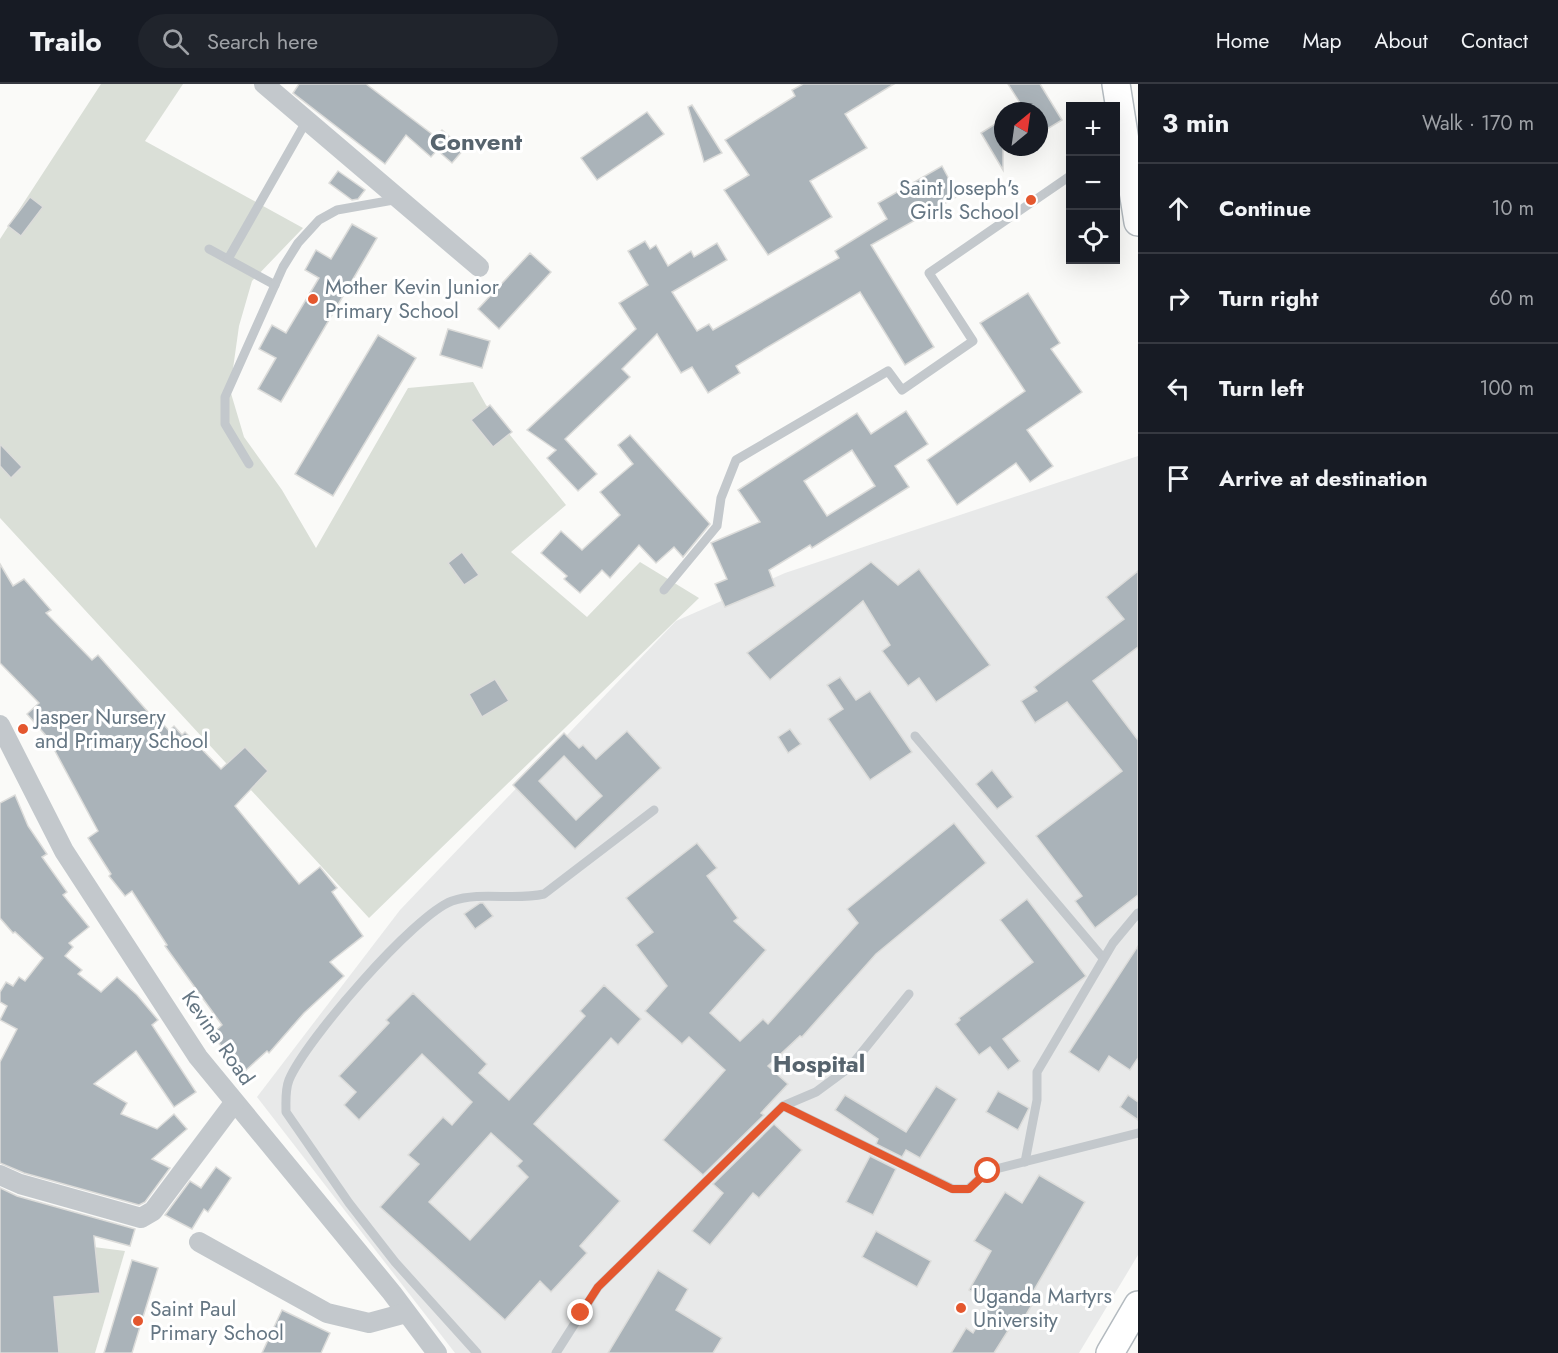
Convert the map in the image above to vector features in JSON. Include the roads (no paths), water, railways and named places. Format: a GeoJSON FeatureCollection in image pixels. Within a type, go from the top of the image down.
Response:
{"type":"FeatureCollection","features":[{"type":"Feature","properties":{"kind":"main road"},"geometry":{"type":"LineString","coordinates":[[1116,84],[1117,102]]}},
{"type":"Feature","properties":{"kind":"main road"},"geometry":{"type":"LineString","coordinates":[[1120,143],[1137,205]]}},
{"type":"Feature","properties":{"kind":"main road"},"geometry":{"type":"LineString","coordinates":[[1117,1346],[1138,1305]]}},
{"type":"Feature","properties":{"kind":"street"},"geometry":{"type":"LineString","coordinates":[[264,84],[479,267]]}},
{"type":"Feature","properties":{"kind":"street","name":"Kevina Road"},"geometry":{"type":"LineString","coordinates":[[0,725],[64,851],[198,1057],[437,1353]]}},
{"type":"Feature","properties":{"kind":"street"},"geometry":{"type":"LineString","coordinates":[[0,1175],[20,1184],[141,1218],[153,1210],[234,1103]]}},
{"type":"Feature","properties":{"kind":"street"},"geometry":{"type":"LineString","coordinates":[[199,1242],[327,1313],[369,1323],[406,1312]]}},
{"type":"Feature","properties":{"kind":"lane"},"geometry":{"type":"LineString","coordinates":[[228,259],[307,120]]}},
{"type":"Feature","properties":{"kind":"lane"},"geometry":{"type":"LineString","coordinates":[[664,590],[717,526],[721,498],[736,460],[888,371],[902,390],[973,341],[929,273],[1066,179]]}},
{"type":"Feature","properties":{"kind":"lane"},"geometry":{"type":"LineString","coordinates":[[249,464],[225,424],[225,398],[275,285],[298,243],[319,220],[337,210],[401,199]]}},
{"type":"Feature","properties":{"kind":"lane"},"geometry":{"type":"LineString","coordinates":[[208,249],[275,285]]}},
{"type":"Feature","properties":{"kind":"lane"},"geometry":{"type":"LineString","coordinates":[[915,736],[1103,958]]}},
{"type":"Feature","properties":{"kind":"lane"},"geometry":{"type":"LineString","coordinates":[[477,1353],[395,1262],[349,1203],[286,1112],[285,1094],[289,1080],[332,1016],[393,947],[440,908],[465,899],[498,895],[526,898],[544,894],[654,810]]}},
{"type":"Feature","properties":{"kind":"lane"},"geometry":{"type":"LineString","coordinates":[[1025,1162],[1037,1100],[1036,1072],[1103,958],[1118,935],[1138,913]]}},
{"type":"Feature","properties":{"kind":"lane"},"geometry":{"type":"LineString","coordinates":[[556,1353],[598,1287],[783,1106],[816,1092],[850,1067],[909,994]]}},
{"type":"Feature","properties":{"kind":"lane"},"geometry":{"type":"LineString","coordinates":[[783,1106],[952,1189],[969,1189],[988,1171],[1138,1133]]}},
{"type":"Feature","properties":{"kind":"place","name":"Saint Joseph's Girls School"},"geometry":{"type":"Point","coordinates":[1031,200]}},
{"type":"Feature","properties":{"kind":"place","name":"Mother Kevin Junior Primary School"},"geometry":{"type":"Point","coordinates":[313,299]}},
{"type":"Feature","properties":{"kind":"place","name":"Jasper Nursery and Primary School"},"geometry":{"type":"Point","coordinates":[23,729]}},
{"type":"Feature","properties":{"kind":"place","name":"Uganda Martyrs University"},"geometry":{"type":"Point","coordinates":[961,1308]}},
{"type":"Feature","properties":{"kind":"place","name":"Saint Paul Primary School"},"geometry":{"type":"Point","coordinates":[138,1321]}},
{"type":"Feature","properties":{"kind":"district","name":"Convent"},"geometry":{"type":"Point","coordinates":[476,141]}},
{"type":"Feature","properties":{"kind":"district","name":"Hospital"},"geometry":{"type":"Point","coordinates":[819,1063]}}]}
